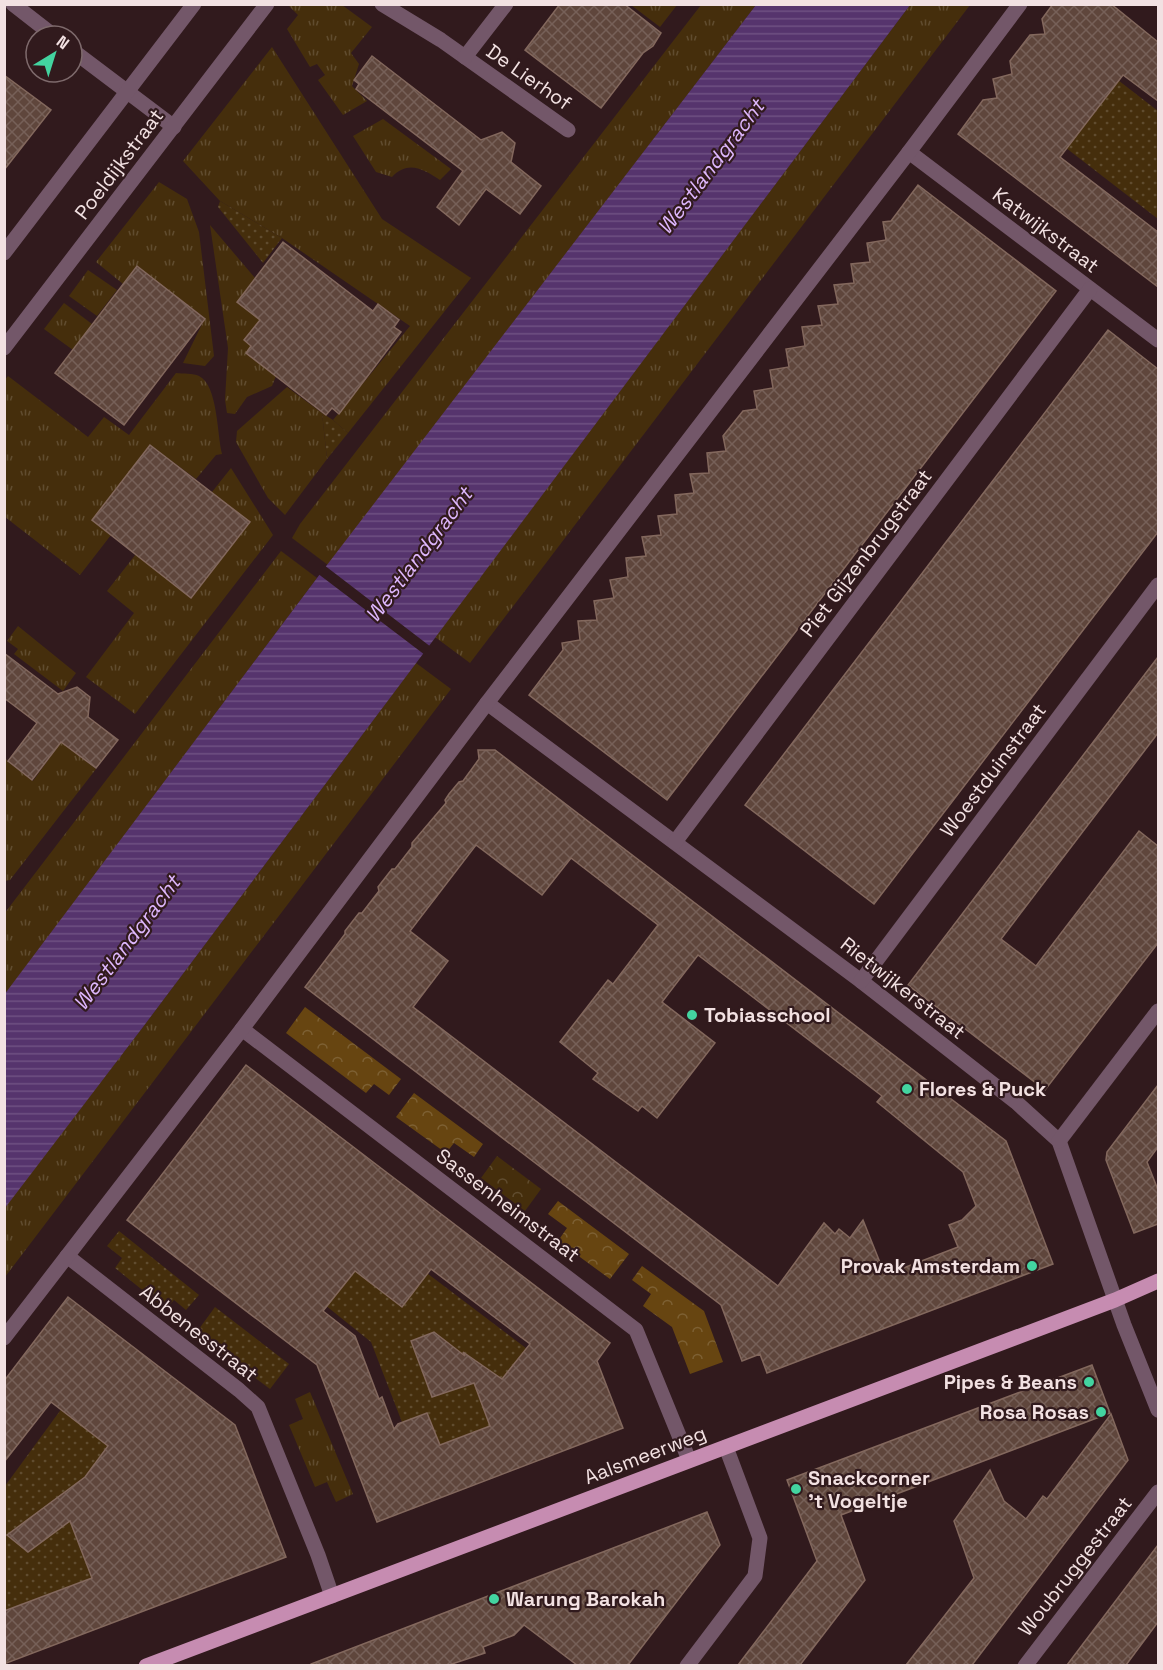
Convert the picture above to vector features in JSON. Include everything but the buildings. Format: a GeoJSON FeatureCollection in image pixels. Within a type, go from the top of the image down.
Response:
{"type":"FeatureCollection","features":[{"type":"Feature","properties":{"kind":"main road","name":"Aalsmeerweg"},"geometry":{"type":"LineString","coordinates":[[146,1665],[1115,1300],[1158,1281]]}},
{"type":"Feature","properties":{"kind":"street"},"geometry":{"type":"LineString","coordinates":[[13,4],[39,24]]}},
{"type":"Feature","properties":{"kind":"street","name":"Poeldijkstraat"},"geometry":{"type":"LineString","coordinates":[[4,253],[195,4]]}},
{"type":"Feature","properties":{"kind":"street","name":"Poeldijkstraat"},"geometry":{"type":"LineString","coordinates":[[4,348],[267,4]]}},
{"type":"Feature","properties":{"kind":"street","name":"De Lierhof"},"geometry":{"type":"LineString","coordinates":[[382,4],[465,57],[568,130]]}},
{"type":"Feature","properties":{"kind":"street","name":"De Lierhof"},"geometry":{"type":"LineString","coordinates":[[465,57],[506,4]]}},
{"type":"Feature","properties":{"kind":"street"},"geometry":{"type":"LineString","coordinates":[[4,1338],[242,1029],[487,703],[1020,4]]}},
{"type":"Feature","properties":{"kind":"street"},"geometry":{"type":"LineString","coordinates":[[84,59],[174,127]]}},
{"type":"Feature","properties":{"kind":"street","name":"Katwijkstraat"},"geometry":{"type":"LineString","coordinates":[[909,152],[1158,340]]}},
{"type":"Feature","properties":{"kind":"street","name":"Piet Gijzenbrugstraat"},"geometry":{"type":"LineString","coordinates":[[675,842],[1090,289]]}},
{"type":"Feature","properties":{"kind":"street","name":"Woestduinstraat"},"geometry":{"type":"LineString","coordinates":[[861,981],[1158,585]]}},
{"type":"Feature","properties":{"kind":"street","name":"Rietwijkerstraat"},"geometry":{"type":"LineString","coordinates":[[487,703],[861,981],[1016,1102],[1059,1141],[1115,1300],[1158,1410]]}},
{"type":"Feature","properties":{"kind":"street"},"geometry":{"type":"LineString","coordinates":[[1059,1141],[1158,1011]]}},
{"type":"Feature","properties":{"kind":"street","name":"Sassenheimstraat"},"geometry":{"type":"LineString","coordinates":[[242,1029],[636,1330],[689,1460]]}},
{"type":"Feature","properties":{"kind":"street","name":"Abbenesstraat"},"geometry":{"type":"LineString","coordinates":[[67,1256],[258,1407],[318,1555],[332,1596]]}},
{"type":"Feature","properties":{"kind":"street"},"geometry":{"type":"LineString","coordinates":[[687,1665],[755,1576],[760,1538],[726,1447]]}},
{"type":"Feature","properties":{"kind":"street","name":"Woubruggestraat"},"geometry":{"type":"LineString","coordinates":[[1025,1665],[1158,1492]]}},
{"type":"Feature","properties":{"kind":"green space"},"geometry":{"type":"Polygon","coordinates":[[[291,4],[342,5],[372,27],[351,53],[359,64],[352,86],[367,101],[343,115],[318,80],[325,75],[317,64],[310,67],[287,29],[298,15],[289,6],[291,4]]]}},
{"type":"Feature","properties":{"kind":"green space"},"geometry":{"type":"Polygon","coordinates":[[[631,5],[677,5],[660,27],[631,5]]]}},
{"type":"Feature","properties":{"kind":"green space"},"geometry":{"type":"Polygon","coordinates":[[[701,5],[756,5],[328,565],[292,538],[300,524],[701,5]]]}},
{"type":"Feature","properties":{"kind":"green space"},"geometry":{"type":"Polygon","coordinates":[[[910,5],[970,5],[470,663],[435,637],[910,5]]]}},
{"type":"Feature","properties":{"kind":"green space"},"geometry":{"type":"Polygon","coordinates":[[[272,47],[382,219],[471,278],[348,433],[333,420],[410,326],[282,238],[220,201],[183,161],[272,47]]]}},
{"type":"Feature","properties":{"kind":"green space"},"geometry":{"type":"Polygon","coordinates":[[[1096,63],[1158,111],[1158,219],[1044,131],[1096,63]]]}},
{"type":"Feature","properties":{"kind":"green space"},"geometry":{"type":"Polygon","coordinates":[[[383,119],[451,169],[440,180],[416,168],[404,169],[392,177],[376,172],[353,136],[383,119]]]}},
{"type":"Feature","properties":{"kind":"green space"},"geometry":{"type":"Polygon","coordinates":[[[159,182],[187,199],[199,232],[214,356],[205,366],[183,363],[205,318],[137,266],[123,284],[96,262],[159,182]]]}},
{"type":"Feature","properties":{"kind":"green space"},"geometry":{"type":"Polygon","coordinates":[[[220,201],[282,238],[263,263],[218,207],[220,201]]]}},
{"type":"Feature","properties":{"kind":"green space"},"geometry":{"type":"Polygon","coordinates":[[[210,225],[255,278],[260,320],[276,376],[272,386],[247,397],[235,414],[227,413],[225,400],[228,348],[210,225]]]}},
{"type":"Feature","properties":{"kind":"green space"},"geometry":{"type":"Polygon","coordinates":[[[88,270],[117,290],[97,316],[69,296],[88,270]]]}},
{"type":"Feature","properties":{"kind":"green space"},"geometry":{"type":"Polygon","coordinates":[[[64,303],[92,324],[73,350],[44,329],[64,303]]]}},
{"type":"Feature","properties":{"kind":"green space"},"geometry":{"type":"Polygon","coordinates":[[[176,373],[199,376],[210,389],[216,411],[222,454],[216,455],[196,479],[150,445],[92,520],[111,535],[80,575],[5,517],[4,381],[8,376],[88,437],[104,417],[129,435],[176,373]]]}},
{"type":"Feature","properties":{"kind":"green space"},"geometry":{"type":"Polygon","coordinates":[[[287,387],[322,413],[327,459],[285,515],[268,498],[236,442],[237,431],[287,387]]]}},
{"type":"Feature","properties":{"kind":"green space"},"geometry":{"type":"Polygon","coordinates":[[[322,413],[348,433],[327,459],[322,413]]]}},
{"type":"Feature","properties":{"kind":"green space"},"geometry":{"type":"Polygon","coordinates":[[[231,468],[273,535],[135,714],[86,677],[134,613],[107,591],[136,554],[192,597],[250,522],[212,492],[231,468]]]}},
{"type":"Feature","properties":{"kind":"green space"},"geometry":{"type":"Polygon","coordinates":[[[281,551],[317,578],[5,995],[4,914],[281,551]]]}},
{"type":"Feature","properties":{"kind":"green space"},"geometry":{"type":"Polygon","coordinates":[[[18,626],[76,673],[63,691],[14,654],[18,649],[7,641],[18,626]]]}},
{"type":"Feature","properties":{"kind":"green space"},"geometry":{"type":"Polygon","coordinates":[[[416,663],[451,689],[5,1277],[4,1208],[416,663]]]}},
{"type":"Feature","properties":{"kind":"green space"},"geometry":{"type":"Polygon","coordinates":[[[61,742],[96,769],[10,880],[5,881],[5,757],[8,762],[33,781],[61,742]]]}},
{"type":"Feature","properties":{"kind":"green space"},"geometry":{"type":"Polygon","coordinates":[[[305,1007],[401,1079],[389,1095],[374,1084],[366,1093],[286,1033],[305,1007]]]}},
{"type":"Feature","properties":{"kind":"green space"},"geometry":{"type":"Polygon","coordinates":[[[414,1093],[483,1144],[474,1157],[454,1143],[446,1153],[396,1117],[414,1093]]]}},
{"type":"Feature","properties":{"kind":"green space"},"geometry":{"type":"Polygon","coordinates":[[[262,1148],[560,1374],[570,1394],[417,1461],[371,1342],[212,1214],[262,1148]]]}},
{"type":"Feature","properties":{"kind":"green space"},"geometry":{"type":"Polygon","coordinates":[[[497,1156],[541,1189],[525,1211],[481,1178],[497,1156]]]}},
{"type":"Feature","properties":{"kind":"green space"},"geometry":{"type":"Polygon","coordinates":[[[558,1201],[629,1254],[610,1279],[558,1241],[567,1228],[548,1214],[558,1201]]]}},
{"type":"Feature","properties":{"kind":"green space"},"geometry":{"type":"Polygon","coordinates":[[[119,1231],[199,1295],[186,1310],[174,1300],[166,1309],[115,1268],[122,1258],[107,1246],[119,1231]]]}},
{"type":"Feature","properties":{"kind":"green space"},"geometry":{"type":"Polygon","coordinates":[[[642,1266],[704,1311],[723,1362],[690,1374],[672,1327],[643,1306],[651,1294],[632,1280],[642,1266]]]}},
{"type":"Feature","properties":{"kind":"green space"},"geometry":{"type":"Polygon","coordinates":[[[215,1307],[289,1364],[270,1389],[196,1333],[215,1307]]]}},
{"type":"Feature","properties":{"kind":"green space"},"geometry":{"type":"Polygon","coordinates":[[[84,1378],[222,1528],[5,1616],[5,1486],[84,1378]]]}},
{"type":"Feature","properties":{"kind":"green space"},"geometry":{"type":"Polygon","coordinates":[[[310,1392],[353,1494],[336,1502],[327,1482],[315,1487],[289,1425],[303,1419],[295,1399],[310,1392]]]}},
{"type":"Feature","properties":{"kind":"water","name":"Westlandgracht"},"geometry":{"type":"Polygon","coordinates":[[[756,5],[910,5],[5,1208],[4,995],[317,578],[756,5]]]}},
{"type":"Feature","properties":{"kind":"pier"},"geometry":{"type":"Polygon","coordinates":[[[324,565],[431,647],[425,655],[317,573],[324,565]]]}},
{"type":"Feature","properties":{"kind":"place","name":"Tobiasschool"},"geometry":{"type":"Point","coordinates":[692,1015]}},
{"type":"Feature","properties":{"kind":"place","name":"Flores & Puck"},"geometry":{"type":"Point","coordinates":[907,1089]}},
{"type":"Feature","properties":{"kind":"place","name":"Provak Amsterdam"},"geometry":{"type":"Point","coordinates":[1032,1266]}},
{"type":"Feature","properties":{"kind":"place","name":"Pipes & Beans"},"geometry":{"type":"Point","coordinates":[1089,1382]}},
{"type":"Feature","properties":{"kind":"place","name":"Rosa Rosas"},"geometry":{"type":"Point","coordinates":[1101,1412]}},
{"type":"Feature","properties":{"kind":"place","name":"Snackcorner 't Vogeltje"},"geometry":{"type":"Point","coordinates":[796,1489]}},
{"type":"Feature","properties":{"kind":"place","name":"Warung Barokah"},"geometry":{"type":"Point","coordinates":[494,1599]}}]}
